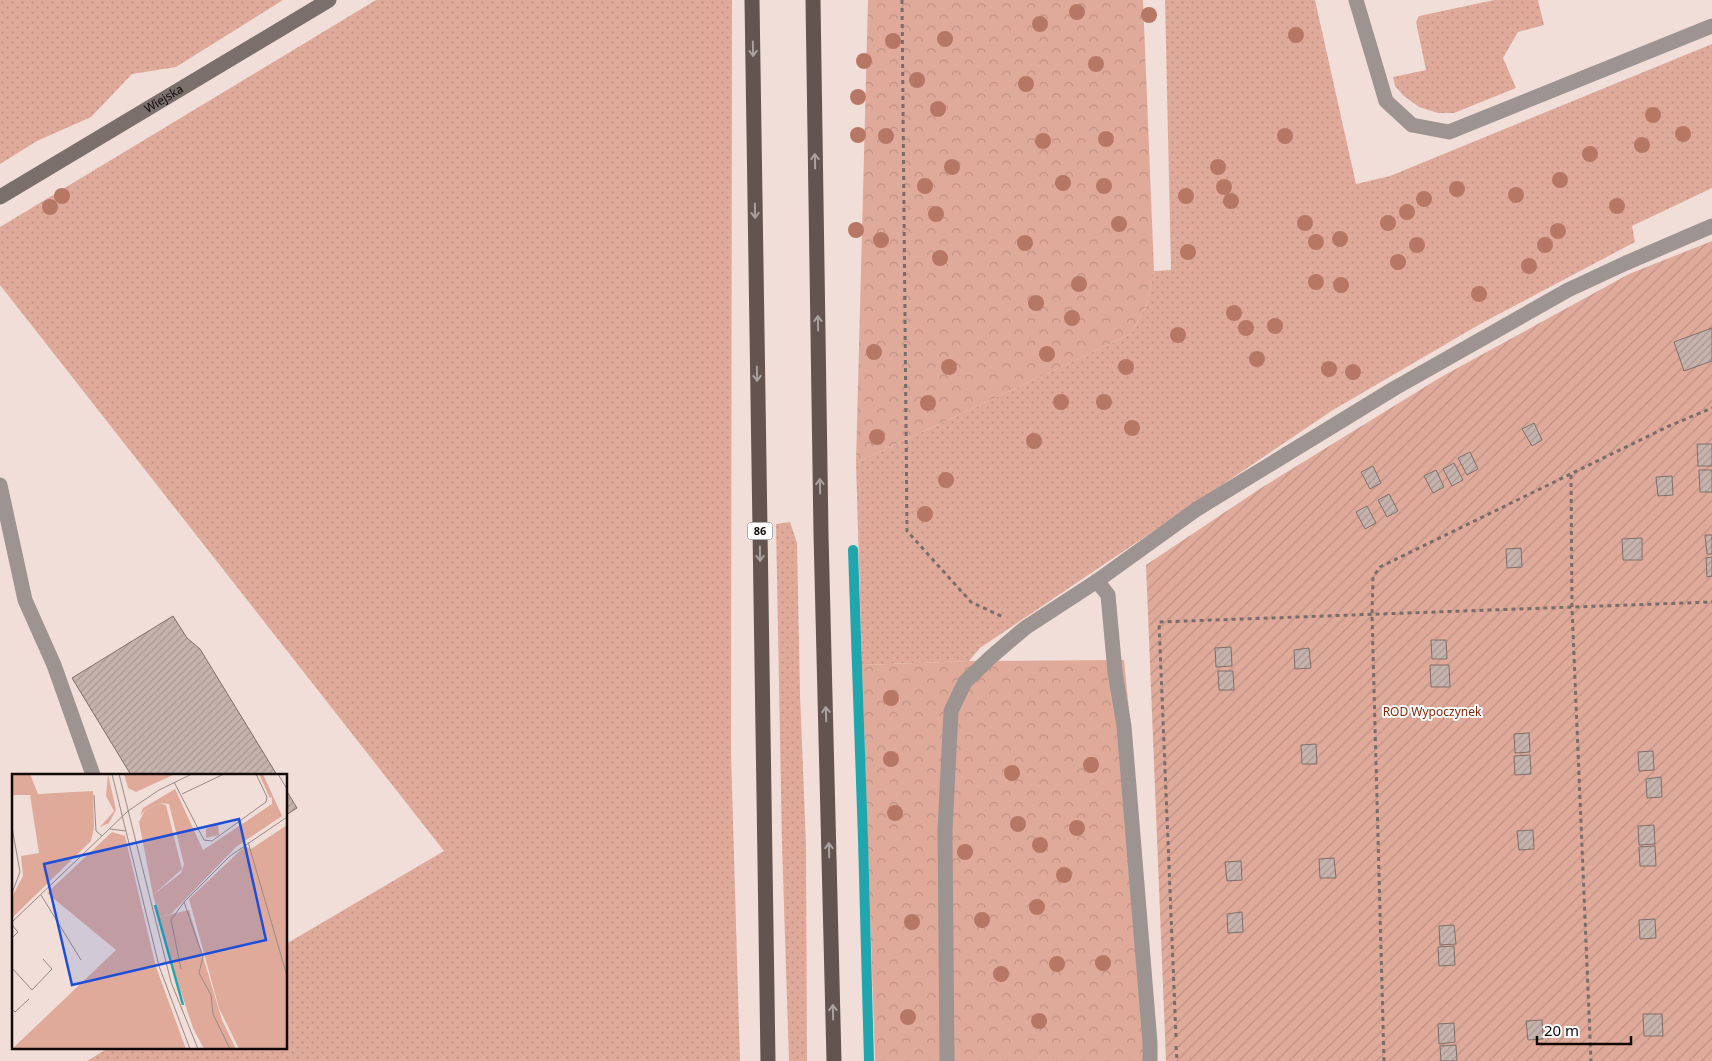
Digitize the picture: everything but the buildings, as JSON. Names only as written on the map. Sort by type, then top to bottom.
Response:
[{"type":"main road","name":"86","points":[[752,0],[768,1061]]},
{"type":"main road","points":[[813,0],[821,525],[834,1061]]},
{"type":"street","name":"Wiejska","points":[[0,197],[329,0]]},
{"type":"lane","points":[[1356,0],[1386,101],[1412,125],[1449,132],[1712,26]]},
{"type":"lane","points":[[947,1061],[946,830],[950,711],[965,682],[1025,628],[1097,581],[1197,510],[1395,388],[1568,290],[1712,226]]},
{"type":"lane","points":[[0,485],[25,600],[54,665],[92,774]]},
{"type":"lane","points":[[1097,581],[1108,595],[1115,672],[1124,726],[1150,1061]]},
{"type":"path","points":[[902,0],[907,531],[971,602],[1025,628]]},
{"type":"path","points":[[1384,1061],[1372,614],[1373,577],[1380,567],[1669,426],[1712,408]]},
{"type":"path","points":[[1571,475],[1572,608],[1591,1061]]},
{"type":"path","points":[[1177,1061],[1159,622],[1712,602]]},
{"type":"green space","points":[[0,0],[283,0],[176,67],[132,74],[91,117],[37,141],[0,164]]},
{"type":"green space","points":[[376,0],[732,0],[731,753],[740,1061],[87,1061],[108,1048],[288,1048],[288,943],[444,851],[0,285],[0,227]]},
{"type":"green space","points":[[868,0],[1143,0],[1154,271],[1147,304],[1131,334],[856,463]]},
{"type":"green space","points":[[1165,0],[1315,0],[1356,184],[1390,176],[1712,44],[1712,188],[1632,226],[1635,242],[1482,323],[1333,410],[980,648],[969,661],[862,665],[856,463],[1131,334],[1147,304],[1154,271],[1171,270]]},
{"type":"green space","points":[[1494,0],[1538,0],[1544,25],[1518,32],[1503,58],[1516,88],[1454,113],[1438,113],[1419,107],[1404,96],[1395,86],[1393,77],[1426,70],[1416,22],[1419,16]]},
{"type":"green space","name":"ROD Wypoczynek","points":[[1712,241],[1712,1061],[1166,1061],[1146,565],[1258,490],[1441,377],[1629,274]]},
{"type":"green space","points":[[790,522],[797,543],[806,845],[807,1061],[789,1061],[782,844],[776,524]]},
{"type":"green space","points":[[1124,660],[1133,750],[1151,1061],[875,1061],[862,665],[969,661]]},
{"type":"waterway","points":[[853,550],[869,1061]]}]
